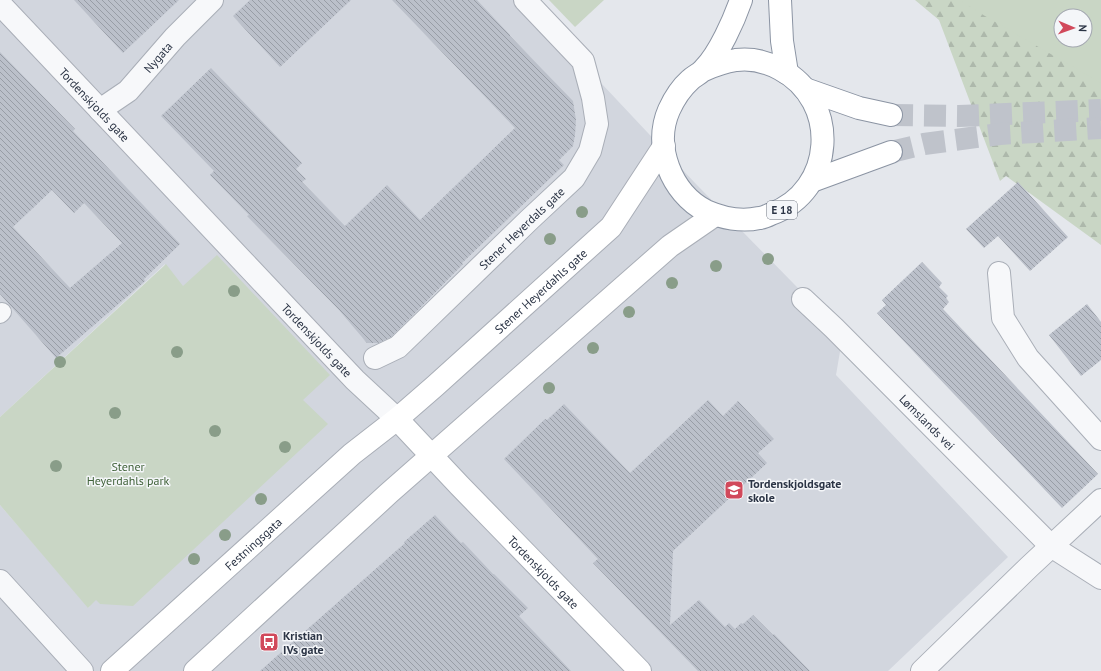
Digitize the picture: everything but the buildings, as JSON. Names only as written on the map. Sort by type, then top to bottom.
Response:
[{"type":"main road","name":"E 18","points":[[704,70],[719,49],[732,23],[741,0]]},
{"type":"main road","points":[[780,0],[782,42],[787,73]]},
{"type":"main road","name":"E 18","points":[[737,60],[755,60],[772,65],[787,73],[797,80],[813,100],[822,127],[822,155],[812,181],[798,198],[780,211],[759,218],[737,220],[715,215],[702,208],[679,188],[666,161],[664,128],[669,110],[678,94],[689,80],[704,70],[720,63],[737,60]]},
{"type":"main road","name":"E 18","points":[[805,89],[859,108],[891,115]]},
{"type":"main road","name":"Stener Heyerdahls gate","points":[[397,419],[611,228],[664,146]]},
{"type":"main road","points":[[812,181],[891,152]]},
{"type":"main road","points":[[194,671],[431,455],[670,246],[715,215]]},
{"type":"main road","name":"Tordenskjolds gate","points":[[397,419],[464,491],[640,671]]},
{"type":"main road","name":"Festningsgata","points":[[112,671],[352,454],[397,419]]},
{"type":"street","name":"Nygata","points":[[100,110],[128,91],[175,37],[212,0]]},
{"type":"street","name":"Stener Heyerdals gate","points":[[375,358],[398,348],[574,178],[590,151],[597,124],[594,98],[582,61],[525,0]]},
{"type":"street","name":"Tordenskjolds gate","points":[[0,4],[349,374],[397,419]]},
{"type":"street","points":[[999,273],[1003,318],[1028,358],[1101,439]]},
{"type":"street","name":"Lømslands vei","points":[[802,299],[834,328],[1051,546],[1101,578]]},
{"type":"street","points":[[922,671],[1051,546],[1101,500]]},
{"type":"street","points":[[0,581],[82,671]]},
{"type":"shaded area","points":[[0,0],[523,0],[695,183],[843,334],[836,375],[1008,557],[888,671],[0,671],[0,505],[89,608],[165,264],[0,417]]},
{"type":"green space","points":[[549,0],[604,0],[575,27]]},
{"type":"green space","points":[[915,0],[1101,0],[1101,245],[1006,176],[1000,181],[939,20]]},
{"type":"green space","points":[[959,0],[1101,0],[1101,83],[985,16]]},
{"type":"green space","name":"Stener Heyerdahls park","points":[[217,255],[330,375],[303,400],[328,424],[133,606],[100,604],[96,600],[88,608],[0,505],[0,417],[166,264],[183,286]]},
{"type":"tunnel","points":[[891,115],[959,116],[1101,110]]},
{"type":"tunnel","points":[[891,152],[924,144],[1000,134],[1101,128]]},
{"type":"place","name":"Tordenskjoldsgate skole","points":[[734,490]]},
{"type":"place","name":"Kristian IVs gate","points":[[269,642]]}]
